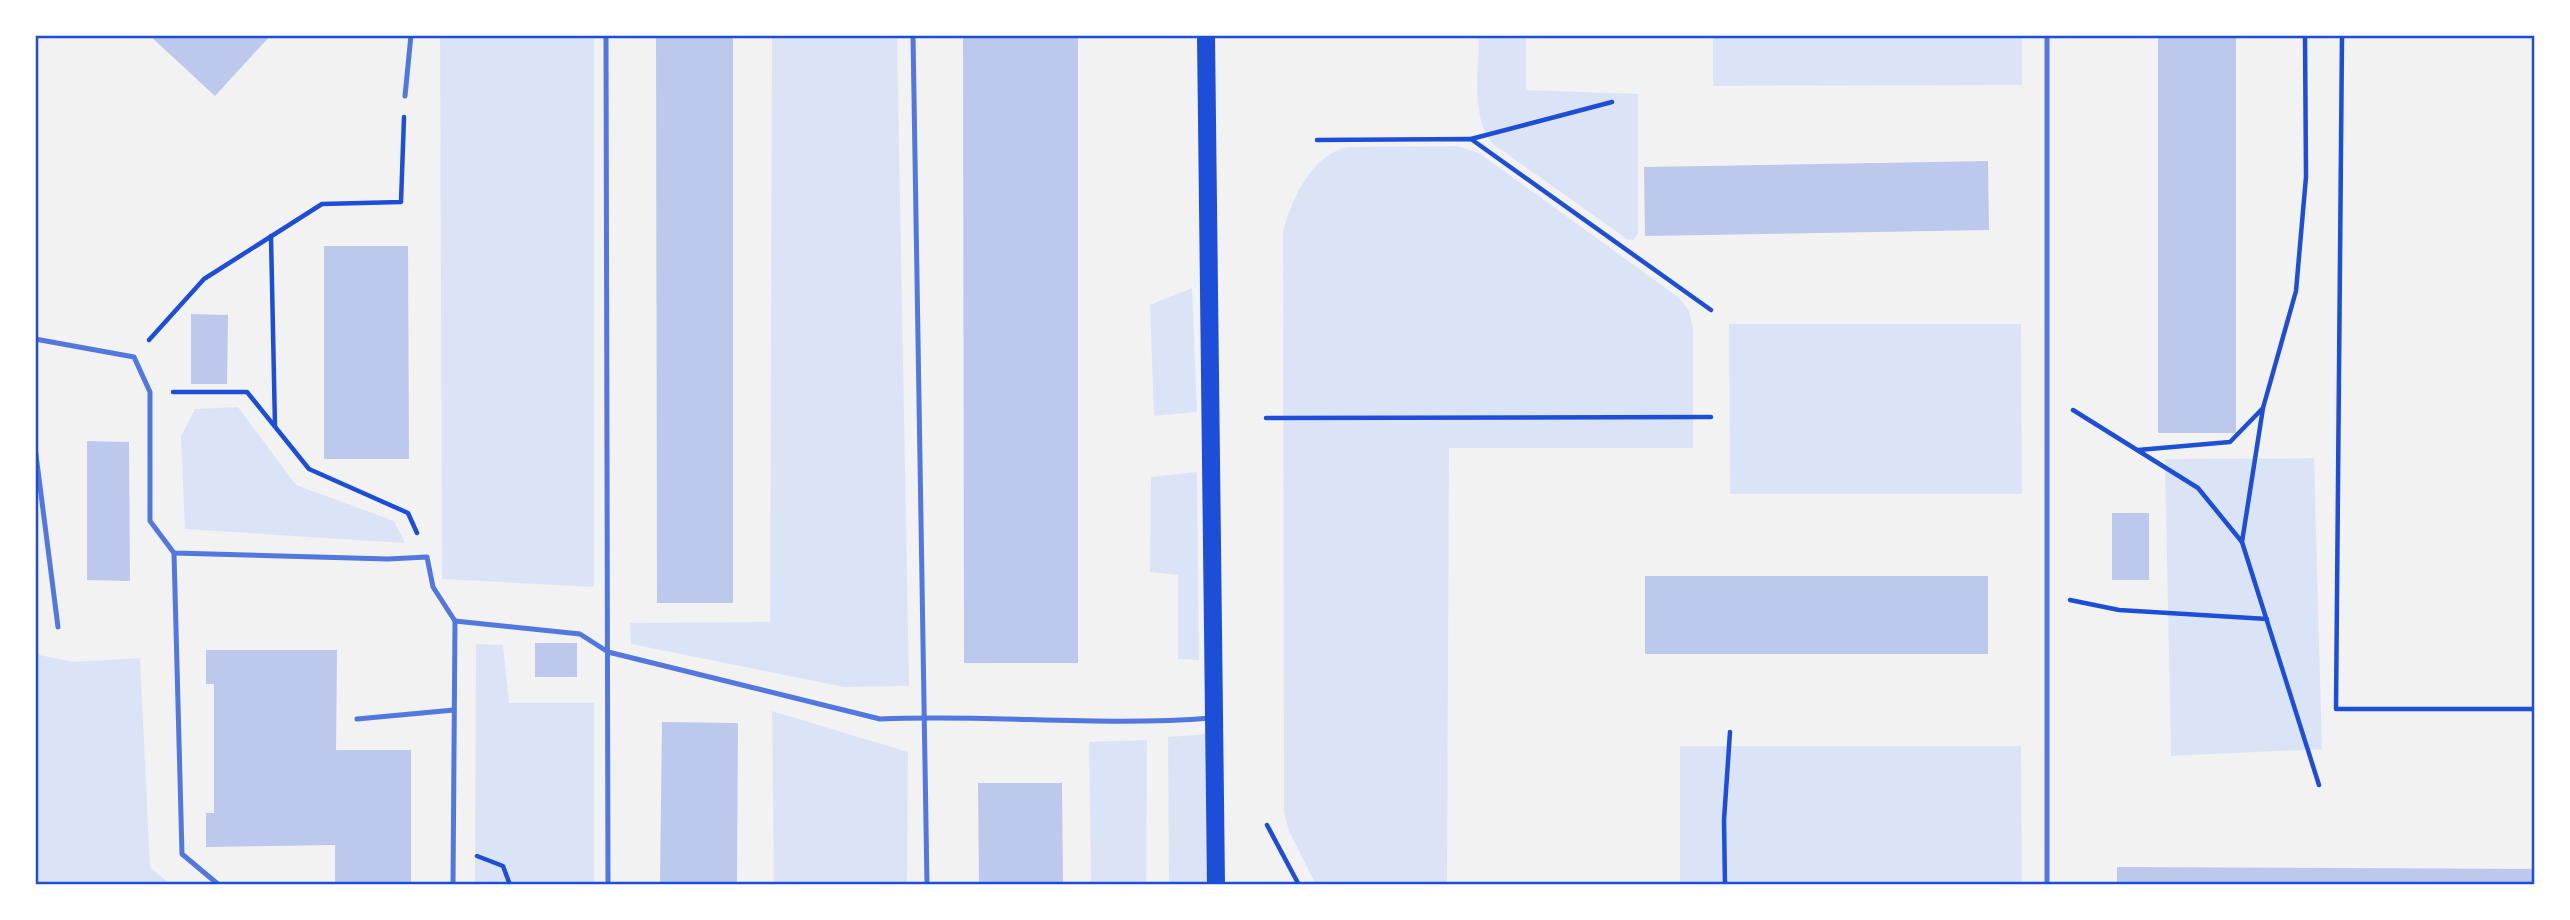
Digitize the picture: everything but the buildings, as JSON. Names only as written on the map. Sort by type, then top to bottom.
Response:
[{"type":"main road","points":[[1206,35],[1216,885]]},
{"type":"lane","points":[[405,96],[411,35]]},
{"type":"lane","points":[[606,35],[608,885]]},
{"type":"lane","points":[[913,35],[927,885]]},
{"type":"lane","points":[[2047,35],[2048,885]]},
{"type":"lane","points":[[35,339],[134,357],[150,392],[150,521],[174,553],[182,854],[219,885]]},
{"type":"lane","points":[[35,447],[58,627]]},
{"type":"lane","points":[[174,553],[388,559],[427,557],[433,587],[454,621],[453,885]]},
{"type":"lane","points":[[454,621],[580,634],[608,652],[880,719],[925,716],[1155,723],[1214,718]]},
{"type":"lane","points":[[357,719],[454,710]]},
{"type":"path","points":[[2242,542],[2249,482],[2263,408],[2296,291],[2306,177],[2305,35]]},
{"type":"path","points":[[2342,35],[2336,709],[2535,709]]},
{"type":"path","points":[[134,357],[204,279],[322,204],[401,202],[405,96]]},
{"type":"path","points":[[1317,140],[1471,139],[1612,102]]},
{"type":"path","points":[[1471,139],[1711,310]]},
{"type":"path","points":[[271,236],[275,427]]},
{"type":"path","points":[[150,392],[247,392],[309,469],[408,513],[427,557]]},
{"type":"path","points":[[2047,395],[2198,488],[2242,542],[2319,785]]},
{"type":"path","points":[[2138,450],[2230,442],[2263,408]]},
{"type":"path","points":[[1266,418],[1711,417]]},
{"type":"path","points":[[2047,596],[2119,610],[2267,619]]},
{"type":"path","points":[[1726,885],[1724,820],[1730,732]]},
{"type":"path","points":[[1267,825],[1299,885]]},
{"type":"path","points":[[453,846],[503,866],[510,885]]},
{"type":"shaded area","points":[[440,35],[594,35],[594,587],[442,579]]},
{"type":"shaded area","points":[[772,35],[897,35],[909,686],[844,687],[631,644],[630,623],[770,622]]},
{"type":"shaded area","points":[[1479,35],[1526,35],[1526,90],[1638,94],[1638,233],[1634,240],[1627,239],[1493,144],[1481,121],[1478,107]]},
{"type":"shaded area","points":[[1713,35],[2022,35],[2022,85],[1713,86]]},
{"type":"shaded area","points":[[1457,146],[1479,153],[1678,297],[1689,311],[1693,328],[1693,448],[1449,448],[1447,885],[1316,885],[1289,831],[1284,813],[1283,232],[1305,180],[1323,159],[1334,152],[1347,147]]},
{"type":"shaded area","points":[[1192,288],[1197,412],[1154,416],[1150,305]]},
{"type":"shaded area","points":[[1729,324],[2021,324],[2022,494],[1730,494]]},
{"type":"shaded area","points":[[238,407],[296,485],[394,521],[405,543],[185,529],[181,436],[195,409]]},
{"type":"shaded area","points":[[2314,458],[2322,749],[2171,756],[2165,459]]},
{"type":"shaded area","points":[[1197,472],[1199,660],[1178,659],[1178,575],[1150,572],[1151,477]]},
{"type":"shaded area","points":[[476,644],[503,645],[509,703],[594,703],[594,885],[475,885]]},
{"type":"shaded area","points":[[35,654],[73,662],[140,658],[150,867],[171,885],[35,885]]},
{"type":"shaded area","points":[[772,711],[908,752],[907,885],[774,885]]},
{"type":"shaded area","points":[[1207,734],[1209,885],[1169,885],[1168,737]]},
{"type":"shaded area","points":[[1147,740],[1146,885],[1091,885],[1089,742]]},
{"type":"shaded area","points":[[1680,746],[2021,746],[2022,885],[1680,885]]}]
